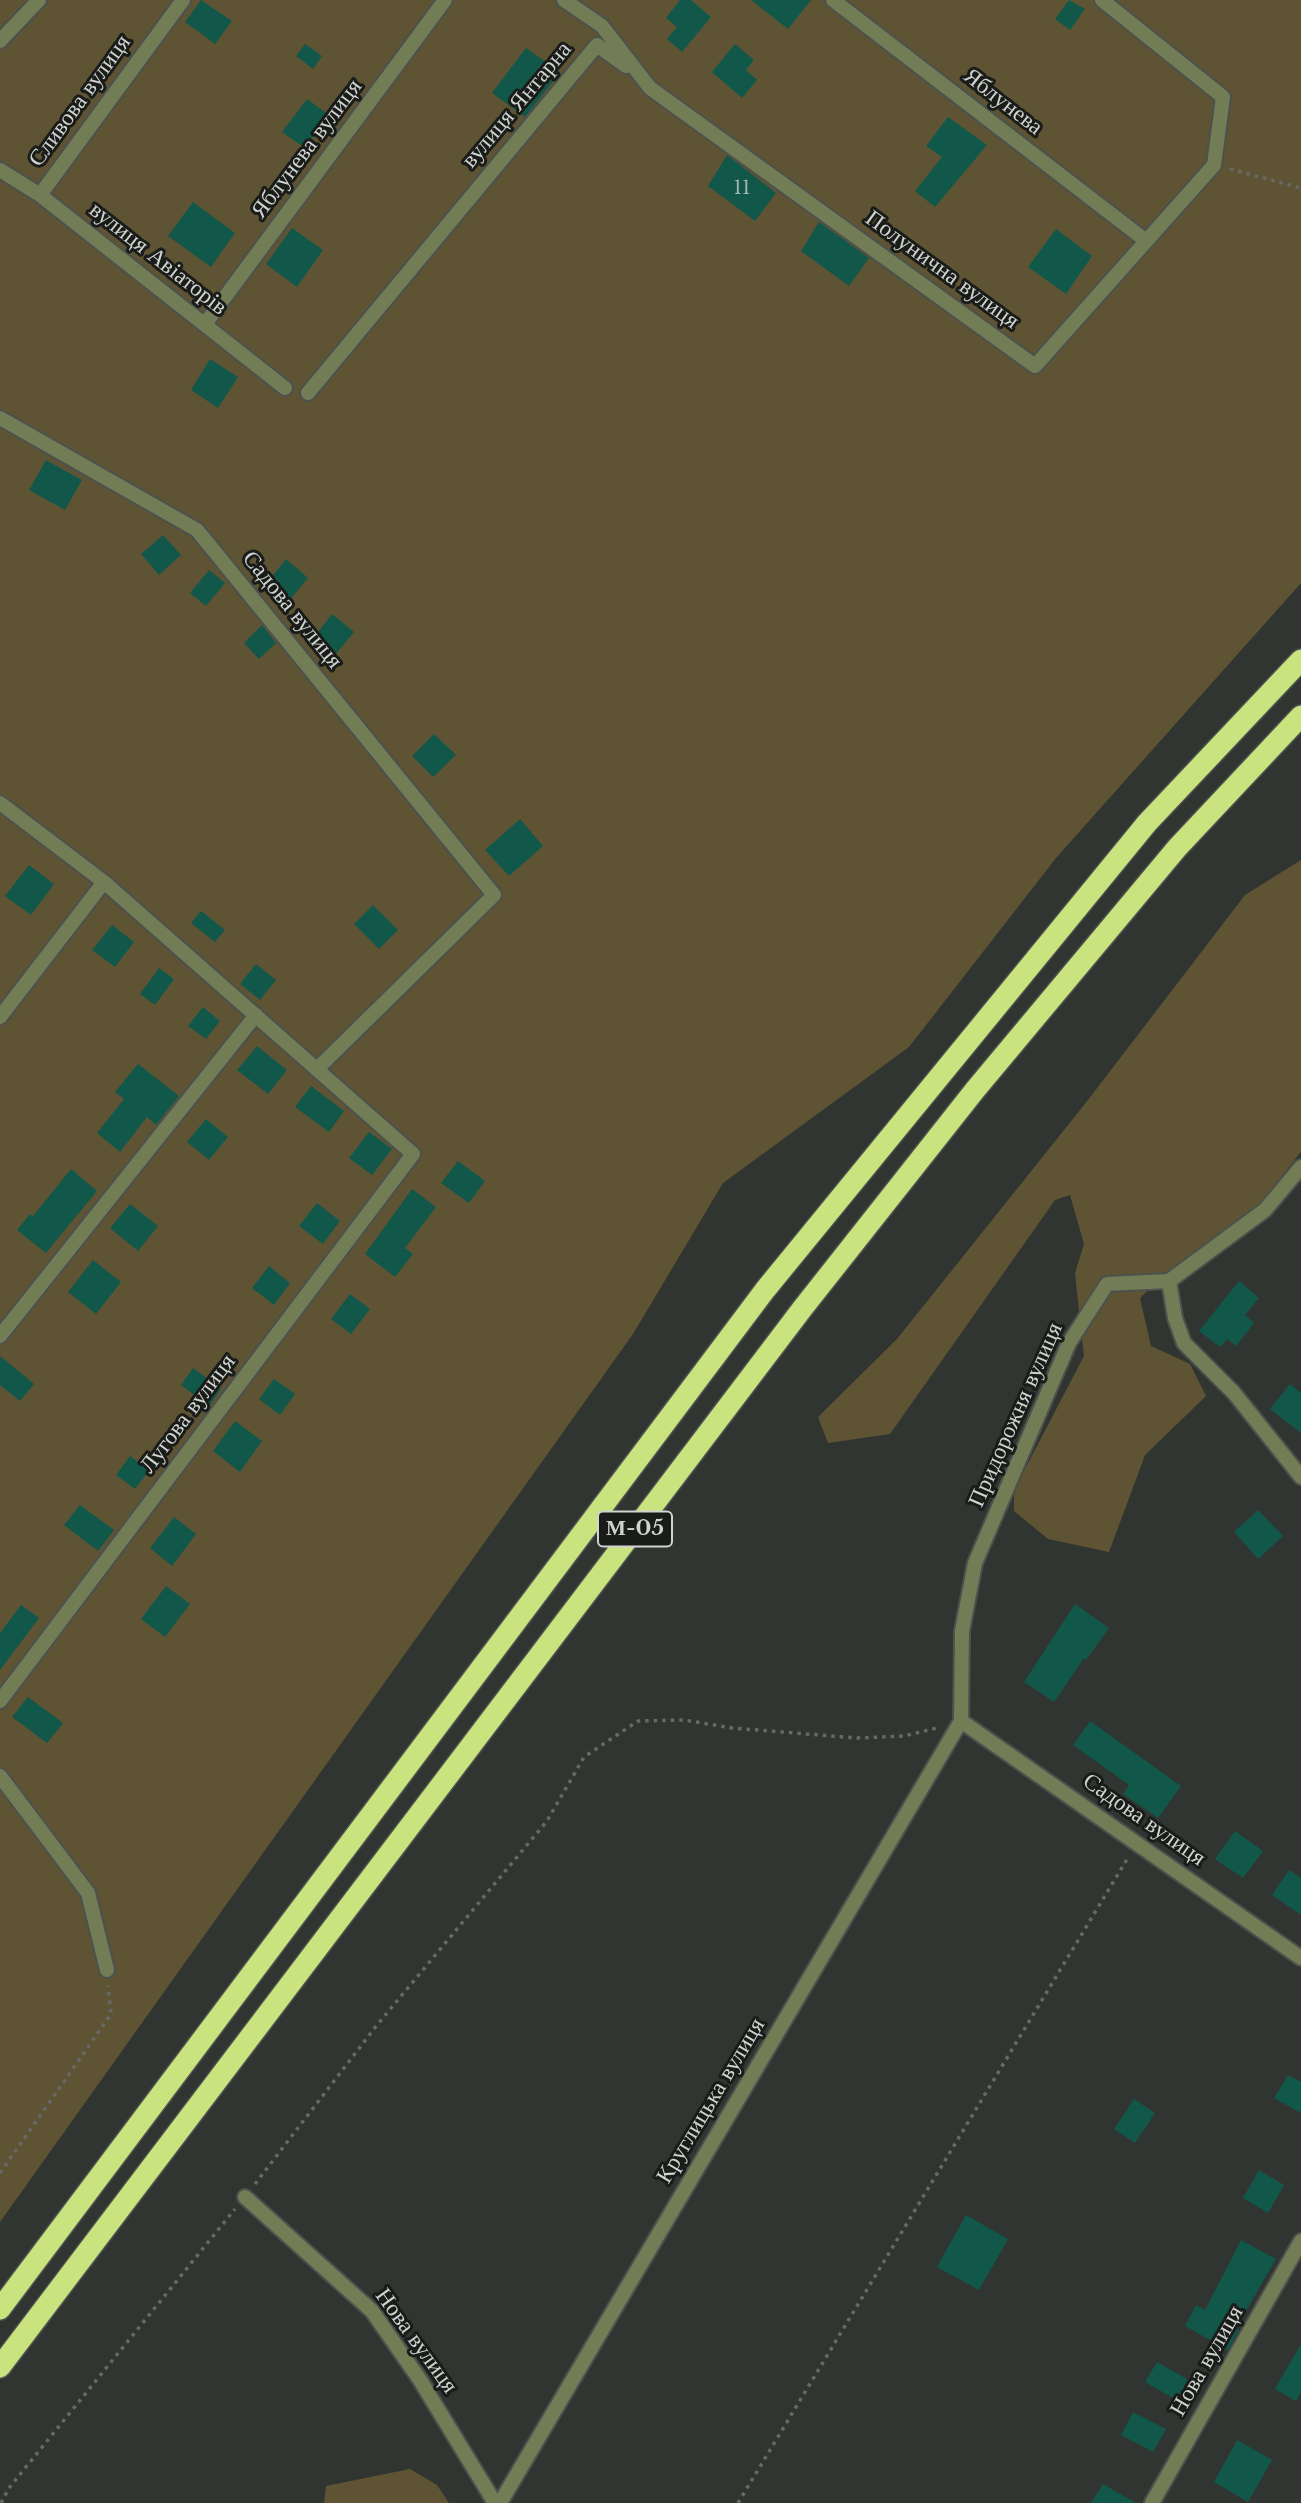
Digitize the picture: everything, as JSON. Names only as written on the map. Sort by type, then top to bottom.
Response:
[{"type":"highway","name":"М-05","points":[[0,2309],[765,1290],[1147,823],[1301,660]]},
{"type":"highway","name":"М-05","points":[[0,2367],[810,1298],[975,1090],[1177,848],[1301,716]]},
{"type":"street","points":[[0,41],[38,0]]},
{"type":"street","name":"Сливова вулиця","points":[[40,195],[183,0]]},
{"type":"street","name":"Яблунева вулиця","points":[[205,324],[445,0]]},
{"type":"street","name":"Полунична вулиця","points":[[564,0],[602,26],[650,88],[1035,366],[1214,165]]},
{"type":"street","name":"Яблунева","points":[[833,0],[1145,240]]},
{"type":"street","points":[[1102,0],[1223,97],[1214,165]]},
{"type":"street","name":"вулиця Янтарна","points":[[309,393],[597,45],[838,223]]},
{"type":"street","name":"вулиця Авіаторів","points":[[0,170],[40,195],[285,388]]},
{"type":"street","name":"Садова вулиця","points":[[0,418],[197,530],[494,895],[317,1069]]},
{"type":"street","points":[[0,803],[104,882],[317,1069]]},
{"type":"street","points":[[0,1017],[104,882]]},
{"type":"street","points":[[0,1336],[256,1015]]},
{"type":"street","name":"Лугова вулиця","points":[[0,1701],[413,1154],[317,1069]]},
{"type":"street","points":[[1301,1167],[1265,1210],[1169,1281],[1175,1318],[1184,1343],[1234,1393],[1301,1476]]},
{"type":"street","name":"Придорожня вулиця","points":[[961,1721],[962,1631],[975,1563],[1069,1343],[1107,1284],[1169,1281]]},
{"type":"street","name":"Садова вулиця","points":[[961,1721],[1301,1958]]},
{"type":"street","name":"Круглицька вулиця","points":[[498,2503],[961,1721]]},
{"type":"street","points":[[0,1776],[88,1893],[107,1970]]},
{"type":"street","name":"Нова вулиця","points":[[245,2197],[372,2311],[498,2503]]},
{"type":"street","name":"Нова вулиця","points":[[1152,2503],[1301,2241]]},
{"type":"path","points":[[1214,165],[1301,188]]},
{"type":"path","points":[[1,2503],[9,2488],[245,2197],[377,2025],[547,1821],[584,1757],[638,1721],[684,1720],[732,1728],[857,1738],[904,1736],[961,1721]]},
{"type":"path","points":[[738,2503],[1137,1843]]},
{"type":"path","points":[[0,2173],[111,2014],[107,1970]]},
{"type":"shaded area","points":[[0,0],[1301,0],[1301,583],[1056,858],[909,1047],[723,1183],[633,1334],[0,2222]]},
{"type":"shaded area","points":[[1301,860],[1301,1152],[1257,1207],[1166,1273],[1140,1298],[1151,1346],[1190,1364],[1206,1396],[1145,1455],[1109,1552],[1048,1539],[1014,1511],[1014,1490],[1084,1356],[1075,1273],[1084,1244],[1070,1195],[1055,1200],[890,1434],[828,1443],[818,1417],[897,1339],[1088,1100],[1245,895]]},
{"type":"shaded area","points":[[410,2469],[437,2485],[449,2503],[324,2503],[326,2486]]},
{"type":"building","points":[[201,0],[232,21],[215,44],[185,22]]},
{"type":"building","points":[[680,0],[691,0],[711,17],[682,52],[667,39],[677,27],[666,18]]},
{"type":"building","points":[[751,0],[811,0],[788,29]]},
{"type":"building","points":[[1069,0],[1085,9],[1070,30],[1055,19]]},
{"type":"building","points":[[305,44],[322,56],[313,69],[296,56]]},
{"type":"building","points":[[735,44],[754,60],[746,70],[757,80],[742,98],[712,72]]},
{"type":"building","points":[[526,48],[560,72],[525,117],[492,93]]},
{"type":"building","points":[[307,99],[329,115],[305,148],[282,132]]},
{"type":"building","points":[[948,117],[987,145],[935,207],[915,191],[942,157],[926,146]]},
{"type":"building","points":[[727,155],[776,193],[755,221],[708,186]]},
{"type":"building","points":[[193,202],[235,233],[211,267],[168,236]]},
{"type":"building","points":[[819,222],[869,258],[849,286],[801,251]]},
{"type":"building","points":[[292,228],[323,250],[297,287],[266,264]]},
{"type":"building","points":[[1056,229],[1092,256],[1066,294],[1028,267]]},
{"type":"building","points":[[210,359],[238,377],[218,408],[191,390]]},
{"type":"building","points":[[46,460],[82,480],[65,510],[29,490]]},
{"type":"building","points":[[163,535],[181,555],[159,575],[141,554]]},
{"type":"building","points":[[286,559],[308,578],[288,602],[266,584]]},
{"type":"building","points":[[209,570],[225,583],[206,606],[190,593]]},
{"type":"building","points":[[332,614],[354,632],[336,654],[314,637]]},
{"type":"building","points":[[262,625],[276,643],[259,659],[244,643]]},
{"type":"building","points":[[434,734],[456,755],[433,777],[412,756]]},
{"type":"building","points":[[520,819],[543,846],[509,876],[485,850]]},
{"type":"building","points":[[29,865],[54,884],[31,915],[5,896]]},
{"type":"building","points":[[373,905],[398,930],[379,949],[354,924]]},
{"type":"building","points":[[201,911],[225,930],[215,942],[191,923]]},
{"type":"building","points":[[112,925],[134,942],[115,967],[92,950]]},
{"type":"building","points":[[256,964],[276,980],[260,1000],[240,984]]},
{"type":"building","points":[[159,968],[174,979],[155,1005],[140,994]]},
{"type":"building","points":[[203,1007],[220,1021],[206,1039],[188,1026]]},
{"type":"building","points":[[257,1046],[287,1070],[268,1094],[237,1070]]},
{"type":"building","points":[[138,1064],[179,1096],[156,1125],[147,1117],[120,1152],[97,1133],[124,1099],[115,1092]]},
{"type":"building","points":[[311,1086],[344,1111],[329,1132],[295,1107]]},
{"type":"building","points":[[206,1119],[228,1137],[209,1160],[187,1142]]},
{"type":"building","points":[[369,1132],[392,1149],[372,1175],[349,1158]]},
{"type":"building","points":[[458,1161],[485,1181],[469,1203],[441,1183]]},
{"type":"building","points":[[71,1169],[97,1191],[46,1253],[17,1230],[30,1214],[33,1216]]},
{"type":"building","points":[[412,1189],[436,1207],[405,1248],[413,1254],[395,1277],[365,1254]]},
{"type":"building","points":[[317,1203],[340,1221],[323,1244],[299,1226]]},
{"type":"building","points":[[130,1204],[158,1226],[138,1251],[110,1228]]},
{"type":"building","points":[[93,1260],[121,1282],[96,1314],[68,1292]]},
{"type":"building","points":[[269,1266],[290,1283],[274,1305],[252,1288]]},
{"type":"building","points":[[1239,1281],[1259,1298],[1245,1315],[1254,1323],[1236,1346],[1227,1339],[1220,1347],[1199,1331]]},
{"type":"building","points":[[350,1294],[370,1309],[351,1334],[331,1319]]},
{"type":"building","points":[[0,1356],[34,1384],[20,1401],[0,1385]]},
{"type":"building","points":[[193,1368],[221,1389],[209,1406],[181,1385]]},
{"type":"building","points":[[274,1379],[295,1394],[280,1415],[259,1399]]},
{"type":"building","points":[[1290,1384],[1301,1393],[1301,1433],[1270,1409]]},
{"type":"building","points":[[235,1421],[262,1441],[240,1472],[213,1451]]},
{"type":"building","points":[[130,1456],[149,1471],[135,1489],[116,1475]]},
{"type":"building","points":[[80,1505],[114,1530],[98,1551],[64,1525]]},
{"type":"building","points":[[1258,1510],[1283,1536],[1258,1559],[1234,1532]]},
{"type":"building","points":[[174,1517],[196,1534],[172,1566],[150,1548]]},
{"type":"building","points":[[166,1586],[190,1604],[165,1637],[141,1619]]},
{"type":"building","points":[[1075,1604],[1109,1628],[1086,1660],[1084,1658],[1054,1702],[1024,1682]]},
{"type":"building","points":[[21,1605],[39,1618],[0,1670],[0,1633]]},
{"type":"building","points":[[28,1697],[63,1723],[47,1743],[12,1717]]},
{"type":"building","points":[[1090,1721],[1181,1786],[1158,1818],[1123,1794],[1129,1785],[1073,1745]]},
{"type":"building","points":[[1235,1831],[1263,1851],[1243,1878],[1215,1859]]},
{"type":"building","points":[[1289,1870],[1301,1878],[1301,1915],[1272,1895]]},
{"type":"building","points":[[1288,2075],[1301,2082],[1301,2113],[1274,2098]]},
{"type":"building","points":[[1134,2099],[1155,2113],[1135,2143],[1114,2129]]},
{"type":"building","points":[[1259,2170],[1284,2185],[1268,2213],[1243,2198]]},
{"type":"building","points":[[966,2215],[1008,2239],[979,2290],[937,2267]]},
{"type":"building","points":[[1241,2240],[1276,2259],[1236,2328],[1239,2330],[1228,2350],[1185,2326],[1196,2305],[1205,2310]]},
{"type":"building","points":[[1301,2344],[1301,2392],[1296,2401],[1275,2389]]},
{"type":"building","points":[[1157,2362],[1192,2382],[1180,2402],[1145,2382]]},
{"type":"building","points":[[1133,2412],[1166,2429],[1153,2452],[1121,2435]]},
{"type":"building","points":[[1237,2440],[1272,2460],[1248,2502],[1214,2482]]},
{"type":"building","points":[[1103,2484],[1136,2503],[1091,2503]]}]
